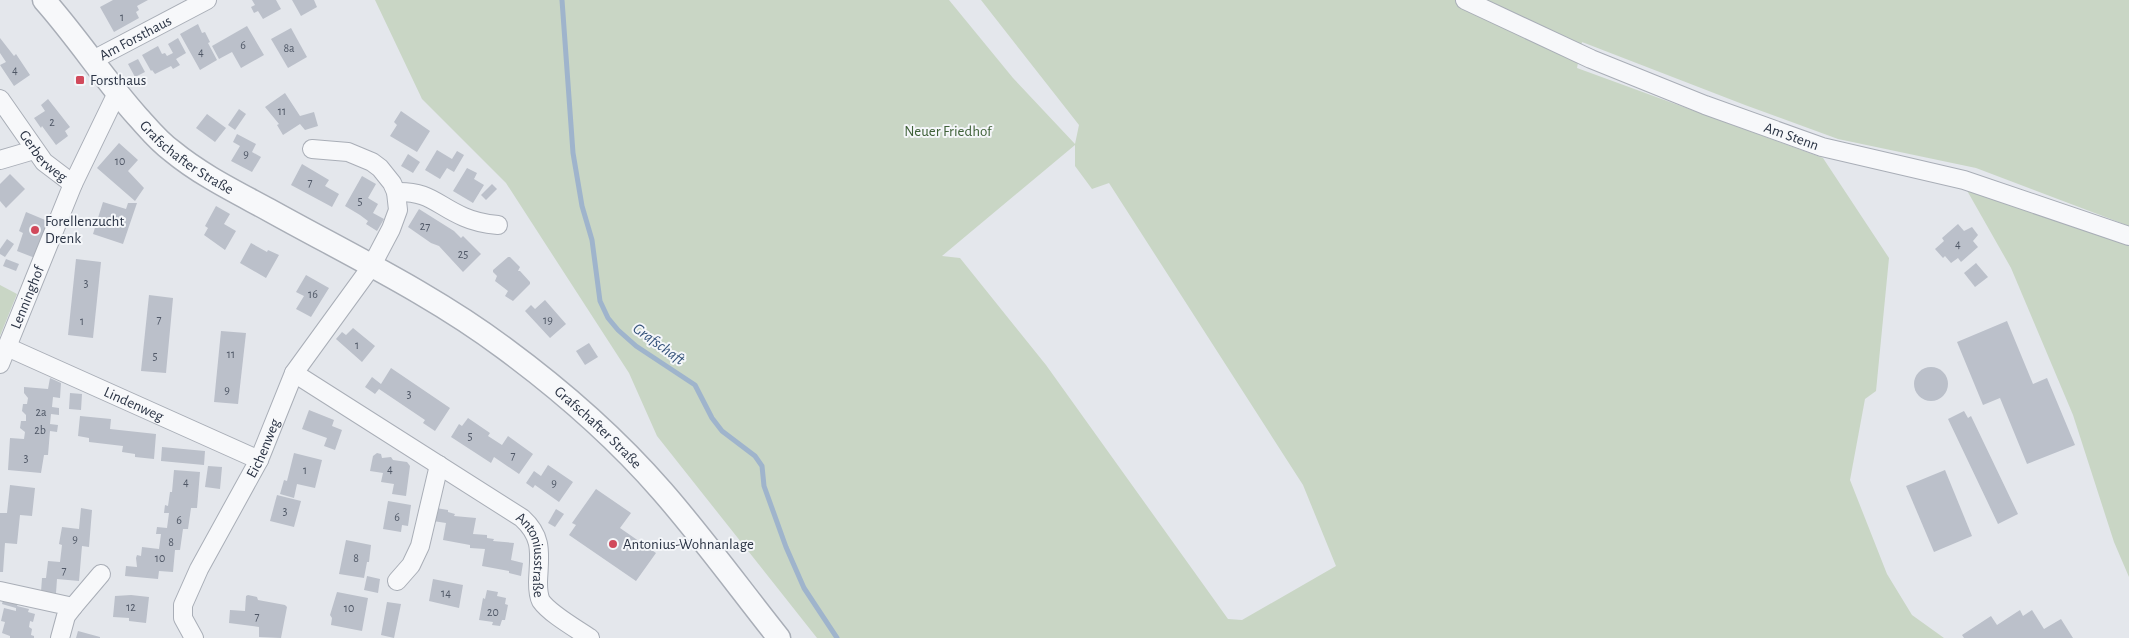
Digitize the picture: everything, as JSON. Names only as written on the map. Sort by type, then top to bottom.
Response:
[{"type":"street","name":"Grafschafter Straße","points":[[44,0],[64,23],[116,93],[157,139],[187,162],[410,288],[485,334],[529,366],[593,420],[660,489],[779,638]]},
{"type":"street","name":"Am Forsthaus","points":[[91,61],[207,0]]},
{"type":"street","name":"Am Stenn","points":[[1466,0],[1600,62],[1705,105],[1822,147],[1964,180],[2129,236]]},
{"type":"street","name":"Lenninghof","points":[[0,364],[73,184],[116,93]]},
{"type":"street","name":"Gerberweg","points":[[0,99],[34,150],[49,167],[73,184]]},
{"type":"street","points":[[312,149],[348,152],[359,155],[380,168],[392,183],[396,192],[398,210],[371,267]]},
{"type":"street","points":[[0,160],[34,150]]},
{"type":"street","points":[[396,192],[418,192],[464,217],[498,225]]},
{"type":"street","name":"Eichenweg","points":[[194,638],[183,618],[183,605],[199,568],[260,460],[294,373],[371,267]]},
{"type":"street","name":"Lindenweg","points":[[7,347],[260,460]]},
{"type":"street","name":"Antoniusstraße","points":[[294,373],[528,524],[539,542],[538,587],[541,600],[555,613],[590,638]]},
{"type":"street","points":[[397,581],[411,566],[420,546],[439,465]]},
{"type":"street","points":[[60,638],[66,616],[72,606],[101,574]]},
{"type":"street","points":[[0,591],[72,606]]},
{"type":"green space","name":"Neuer Friedhof","points":[[375,0],[949,0],[1013,78],[1075,144],[1079,125],[981,0],[2129,0],[2129,226],[1976,168],[1838,139],[1582,42],[1577,68],[1823,158],[1889,258],[1876,391],[1865,399],[1850,480],[1887,574],[1912,615],[1944,638],[817,638],[657,436],[629,373],[506,183],[422,99]],"holes":[[[1075,145],[1075,166],[1092,189],[1109,183],[1303,485],[1336,566],[1242,620],[1228,619],[1046,365],[960,258],[942,256]]]},
{"type":"green space","points":[[1965,187],[2129,241],[2129,577],[2114,542],[2073,415],[2011,268]]},
{"type":"green space","points":[[0,285],[17,294],[0,336]]},
{"type":"building","points":[[113,0],[148,0],[137,6],[139,10],[136,12],[139,18],[114,32],[100,7]]},
{"type":"building","points":[[252,0],[276,0],[281,9],[263,19],[258,11],[254,13],[251,7],[255,5]]},
{"type":"building","points":[[292,0],[314,0],[317,7],[301,16]]},
{"type":"building","points":[[198,24],[202,33],[205,32],[210,42],[208,43],[217,60],[200,70],[180,34]]},
{"type":"building","points":[[247,26],[264,55],[241,68],[232,52],[219,59],[212,46]]},
{"type":"building","points":[[291,28],[307,57],[288,68],[271,39]]},
{"type":"building","points":[[0,38],[14,56],[16,54],[30,75],[14,86],[0,65],[6,62],[0,53]]},
{"type":"building","points":[[178,38],[186,53],[176,59],[180,65],[173,69],[171,66],[155,74],[151,71],[142,55],[158,46],[162,54],[165,53],[167,56],[173,53],[168,44]]},
{"type":"building","points":[[138,59],[145,72],[135,77],[128,64]]},
{"type":"building","points":[[285,93],[300,116],[314,112],[318,126],[305,130],[300,124],[283,135],[277,125],[279,124],[265,107]]},
{"type":"building","points":[[48,99],[70,127],[65,131],[68,136],[56,145],[34,118],[45,111],[41,105]]},
{"type":"building","points":[[239,109],[246,114],[235,130],[228,125]]},
{"type":"building","points":[[401,111],[430,131],[417,152],[390,136],[397,125],[394,122]]},
{"type":"building","points":[[207,114],[226,128],[215,142],[196,128]]},
{"type":"building","points":[[237,134],[256,144],[252,152],[261,157],[252,172],[231,161],[240,146],[233,142]]},
{"type":"building","points":[[119,143],[138,160],[128,171],[144,188],[135,201],[97,168]]},
{"type":"building","points":[[437,150],[452,159],[457,151],[464,155],[454,172],[447,168],[440,179],[425,170]]},
{"type":"building","points":[[408,154],[420,162],[413,173],[401,166]]},
{"type":"building","points":[[302,164],[329,180],[325,186],[339,194],[332,207],[291,185]]},
{"type":"building","points":[[467,168],[477,173],[474,179],[484,185],[473,203],[453,191]]},
{"type":"building","points":[[10,174],[25,189],[6,208],[0,201],[0,184]]},
{"type":"building","points":[[362,176],[376,184],[368,198],[378,204],[373,213],[384,219],[377,231],[366,224],[368,221],[345,206]]},
{"type":"building","points":[[492,184],[497,189],[486,200],[481,195]]},
{"type":"building","points":[[103,202],[126,209],[128,203],[137,203],[123,244],[93,234]]},
{"type":"building","points":[[216,206],[230,214],[224,224],[236,231],[225,250],[204,235],[208,228],[205,226]]},
{"type":"building","points":[[419,209],[454,231],[461,238],[463,236],[481,254],[463,272],[439,246],[431,243],[408,227]]},
{"type":"building","points":[[26,212],[50,222],[35,258],[17,251],[23,233],[19,231]]},
{"type":"building","points":[[1958,224],[1964,231],[1972,227],[1978,235],[1973,241],[1978,247],[1961,262],[1958,258],[1951,263],[1945,256],[1943,258],[1935,249],[1944,241],[1942,238]]},
{"type":"building","points":[[7,239],[14,244],[5,257],[0,254],[0,249]]},
{"type":"building","points":[[251,243],[267,252],[268,250],[279,255],[266,278],[240,263]]},
{"type":"building","points":[[508,257],[520,267],[518,271],[530,282],[513,301],[505,296],[508,291],[495,281],[497,276],[493,272]]},
{"type":"building","points":[[6,259],[19,264],[16,271],[3,266]]},
{"type":"building","points":[[76,259],[101,262],[93,338],[68,335]]},
{"type":"building","points":[[1976,263],[1988,277],[1975,287],[1964,273]]},
{"type":"building","points":[[306,275],[329,288],[311,317],[296,309],[304,296],[296,292]]},
{"type":"building","points":[[149,295],[173,298],[166,373],[141,371]]},
{"type":"building","points":[[545,300],[566,324],[550,338],[525,311],[531,305],[535,309]]},
{"type":"building","points":[[2007,321],[2033,384],[2047,378],[2075,445],[2027,464],[2000,398],[1983,405],[1957,342]]},
{"type":"building","points":[[353,328],[375,346],[362,362],[336,339],[342,332],[346,335]]},
{"type":"building","points":[[221,331],[246,333],[238,404],[214,402]]},
{"type":"building","points":[[589,343],[598,357],[585,365],[576,351]]},
{"type":"building","points":[[1931,367],[1938,368],[1943,372],[1947,377],[1947,391],[1943,396],[1938,400],[1931,401],[1924,400],[1919,396],[1915,391],[1914,384],[1915,377],[1919,372],[1924,368]]},
{"type":"building","points":[[391,368],[450,408],[435,431],[423,423],[425,420],[379,389],[375,394],[365,387],[372,377],[381,384]]},
{"type":"building","points":[[50,378],[61,383],[60,398],[53,397],[52,407],[59,408],[59,415],[51,414],[50,424],[58,425],[57,432],[50,431],[48,455],[44,455],[41,473],[8,470],[10,438],[24,439],[25,432],[20,428],[21,421],[26,421],[26,415],[22,411],[23,404],[27,404],[28,398],[24,393],[24,387],[48,389]]},
{"type":"building","points":[[70,393],[82,394],[81,410],[69,409]]},
{"type":"building","points":[[309,410],[334,420],[332,426],[342,430],[335,450],[324,446],[327,438],[302,429]]},
{"type":"building","points":[[1964,411],[1968,418],[1971,416],[2018,514],[1998,524],[1948,419]]},
{"type":"building","points":[[80,416],[111,419],[110,429],[156,434],[154,459],[135,457],[135,454],[122,452],[123,446],[89,442],[89,438],[78,436]]},
{"type":"building","points":[[468,418],[490,433],[488,436],[502,445],[508,436],[533,454],[519,474],[494,457],[491,463],[451,437],[459,424],[462,426]]},
{"type":"building","points":[[162,447],[205,451],[204,465],[161,461]]},
{"type":"building","points":[[294,453],[322,460],[315,488],[297,484],[294,498],[280,494],[284,480],[287,481]]},
{"type":"building","points":[[377,453],[381,454],[382,458],[391,457],[393,460],[407,462],[410,466],[406,496],[392,494],[394,484],[381,482],[383,473],[370,471],[373,456]]},
{"type":"building","points":[[548,465],[573,482],[559,502],[535,485],[533,488],[526,483],[534,471],[541,476]]},
{"type":"building","points":[[208,466],[222,467],[220,489],[205,487]]},
{"type":"building","points":[[174,470],[200,472],[197,508],[191,508],[188,529],[183,529],[180,550],[175,550],[173,572],[159,571],[158,579],[125,576],[126,566],[137,567],[136,558],[137,555],[141,556],[142,547],[159,549],[161,534],[156,534],[157,527],[167,528],[169,513],[164,513],[165,505],[168,506],[170,492],[172,492]]},
{"type":"building","points":[[1945,470],[1972,536],[1934,552],[1906,486]]},
{"type":"building","points":[[10,485],[35,488],[32,516],[20,515],[17,544],[5,543],[3,572],[0,572],[0,513],[7,513]]},
{"type":"building","name":"Antonius-Wohnanlage","points":[[596,489],[631,513],[620,528],[656,553],[636,581],[569,535],[576,525],[572,523]]},
{"type":"building","points":[[277,495],[301,501],[294,527],[270,521]]},
{"type":"building","points":[[388,501],[411,505],[408,526],[402,525],[401,532],[383,529]]},
{"type":"building","points":[[81,508],[92,510],[89,547],[82,546],[79,581],[57,579],[56,593],[41,592],[42,578],[46,578],[48,561],[60,562],[62,545],[59,544],[62,527],[79,529]]},
{"type":"building","points":[[436,508],[448,510],[448,512],[455,514],[454,516],[476,518],[473,534],[487,535],[487,538],[494,539],[493,541],[514,543],[511,560],[523,563],[521,576],[509,573],[509,571],[482,566],[485,549],[470,548],[470,545],[443,540],[446,523],[433,521]]},
{"type":"building","points":[[556,509],[564,514],[555,527],[548,523]]},
{"type":"building","points":[[346,540],[371,545],[369,562],[367,562],[364,578],[339,574]]},
{"type":"building","points":[[367,576],[380,579],[378,593],[364,590]]},
{"type":"building","points":[[433,579],[463,585],[459,608],[429,601]]},
{"type":"building","points":[[487,590],[498,592],[497,596],[506,598],[505,604],[508,605],[505,620],[502,620],[500,626],[492,625],[493,622],[479,620],[483,598],[485,599]]},
{"type":"building","points":[[337,592],[368,598],[362,631],[331,625],[332,618],[330,615]]},
{"type":"building","points":[[115,596],[149,597],[146,623],[129,621],[129,618],[113,617]]},
{"type":"building","points":[[246,596],[257,597],[258,600],[287,607],[281,638],[259,637],[259,627],[229,623],[230,610],[245,611]]},
{"type":"building","points":[[4,597],[19,601],[17,606],[29,609],[28,612],[35,614],[33,622],[30,621],[29,627],[32,629],[31,635],[34,638],[10,638],[10,636],[2,633],[5,622],[1,621],[4,608],[16,611],[16,608],[2,604]]},
{"type":"building","points":[[387,602],[401,604],[394,638],[381,635]]},
{"type":"building","points":[[2020,610],[2023,616],[2032,610],[2044,629],[2061,619],[2073,638],[1964,638],[1962,635],[1991,616],[1997,625]]},
{"type":"building","points":[[78,631],[100,637],[100,638],[76,638]]},
{"type":"waterway","name":"Grafschaft","points":[[562,0],[573,153],[582,206],[592,240],[600,301],[608,318],[618,330],[636,346],[695,385],[712,418],[722,431],[755,456],[762,466],[764,486],[786,547],[804,588],[837,638]]},
{"type":"place","name":"Forsthaus","points":[[80,80]]},
{"type":"place","name":"Forellenzucht Drenk","points":[[35,230]]},
{"type":"place","name":"Antonius-Wohnanlage","points":[[613,544]]}]
